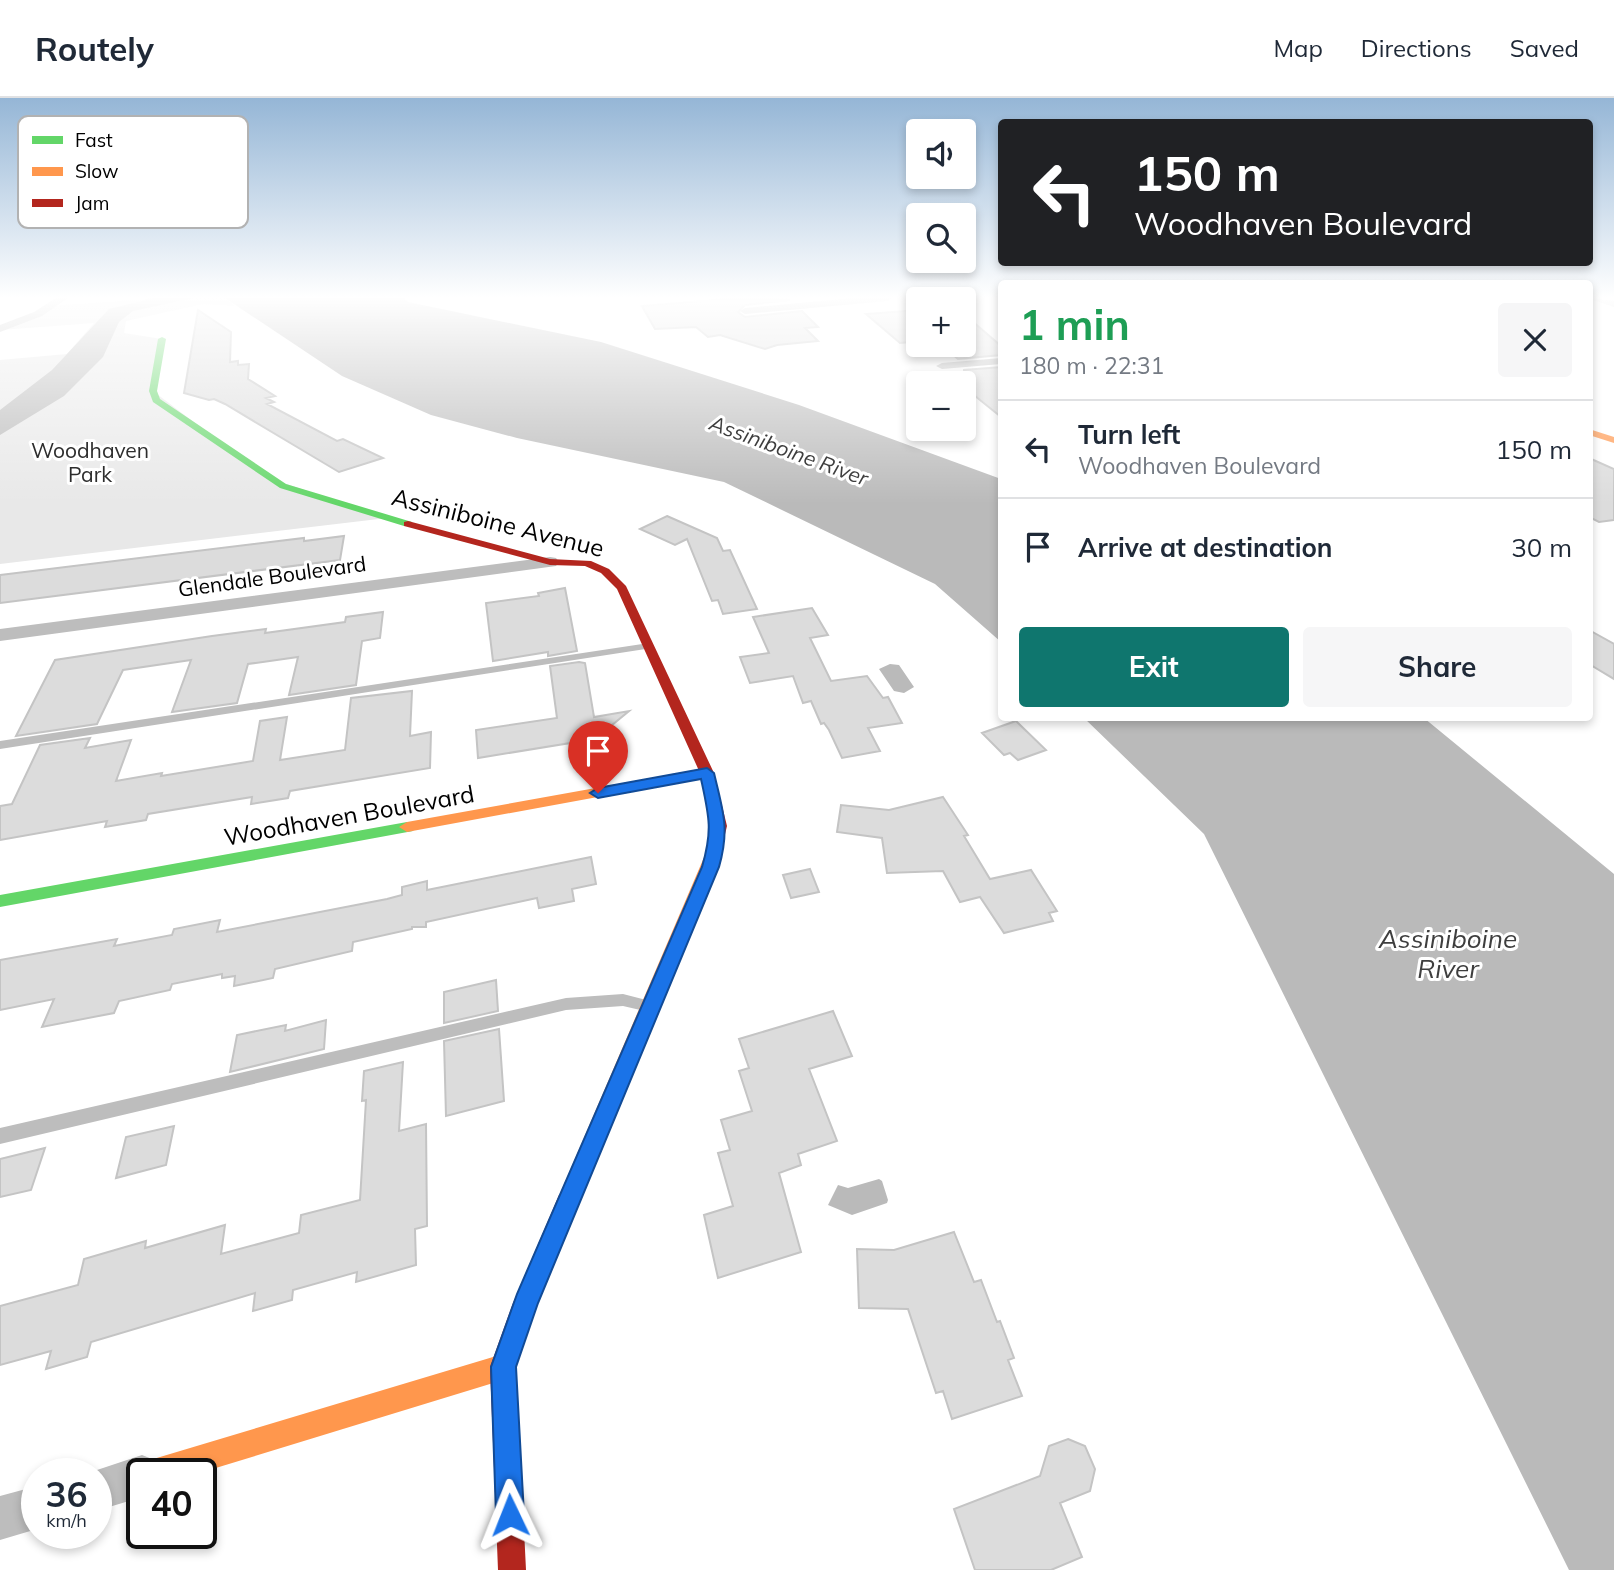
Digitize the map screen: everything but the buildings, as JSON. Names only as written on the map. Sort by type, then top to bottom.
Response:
[{"type":"street","name":"Assiniboine Avenue","points":[[157,367],[153,391],[156,400],[266,477],[293,489],[352,507],[550,562],[587,563],[612,576],[622,588],[707,773],[718,818],[717,844],[710,867],[649,1006],[526,1303],[503,1367],[512,1570]]},
{"type":"street","points":[[1593,433],[1614,440]]},
{"type":"street","points":[[1593,444],[1614,450]]},
{"type":"street","name":"Glendale Boulevard","points":[[0,635],[550,562]]},
{"type":"street","name":"Woodhaven Boulevard","points":[[0,901],[707,773]]},
{"type":"street","points":[[203,1458],[503,1367]]},
{"type":"street","points":[[0,1518],[21,1512]]},
{"type":"lane","points":[[0,745],[649,646]]},
{"type":"lane","points":[[0,1136],[566,1004],[623,1000],[649,1006]]},
{"type":"green space","name":"Woodhaven Park","points":[[0,367],[157,367],[153,391],[266,477],[387,518],[0,564]]},
{"type":"water","points":[[55,367],[93,367],[64,396],[0,435],[0,410]]},
{"type":"water","name":"Assiniboine River","points":[[328,367],[679,367],[799,405],[998,478],[998,639],[935,584],[724,482],[517,438],[431,415],[342,376]]},
{"type":"water","points":[[890,664],[899,665],[914,687],[904,693],[894,691],[879,669]]},
{"type":"water","name":"Assiniboine River","points":[[1087,721],[1428,721],[1614,874],[1614,1570],[1569,1570],[1204,834]]},
{"type":"water","points":[[879,1179],[882,1181],[887,1203],[852,1215],[828,1205],[838,1185],[848,1188]]},
{"type":"traffic: fast","points":[[157,367],[153,391],[156,400],[283,486],[408,524]]},
{"type":"traffic: fast","points":[[0,901],[407,827]]},
{"type":"traffic: slow","points":[[1593,433],[1614,440]]},
{"type":"traffic: slow","points":[[407,827],[707,773]]},
{"type":"traffic: slow","points":[[567,1203],[713,855]]},
{"type":"traffic: slow","points":[[203,1458],[503,1367]]},
{"type":"traffic: jam","points":[[408,524],[550,562],[587,563],[605,571],[622,588],[707,773],[719,826],[713,855]]},
{"type":"traffic: jam","points":[[512,1570],[503,1367],[525,1303],[567,1203]]},
{"type":"route","points":[[510,1515],[503,1367],[526,1303],[649,1006],[710,867],[717,844],[719,826],[707,773],[598,793]]}]
